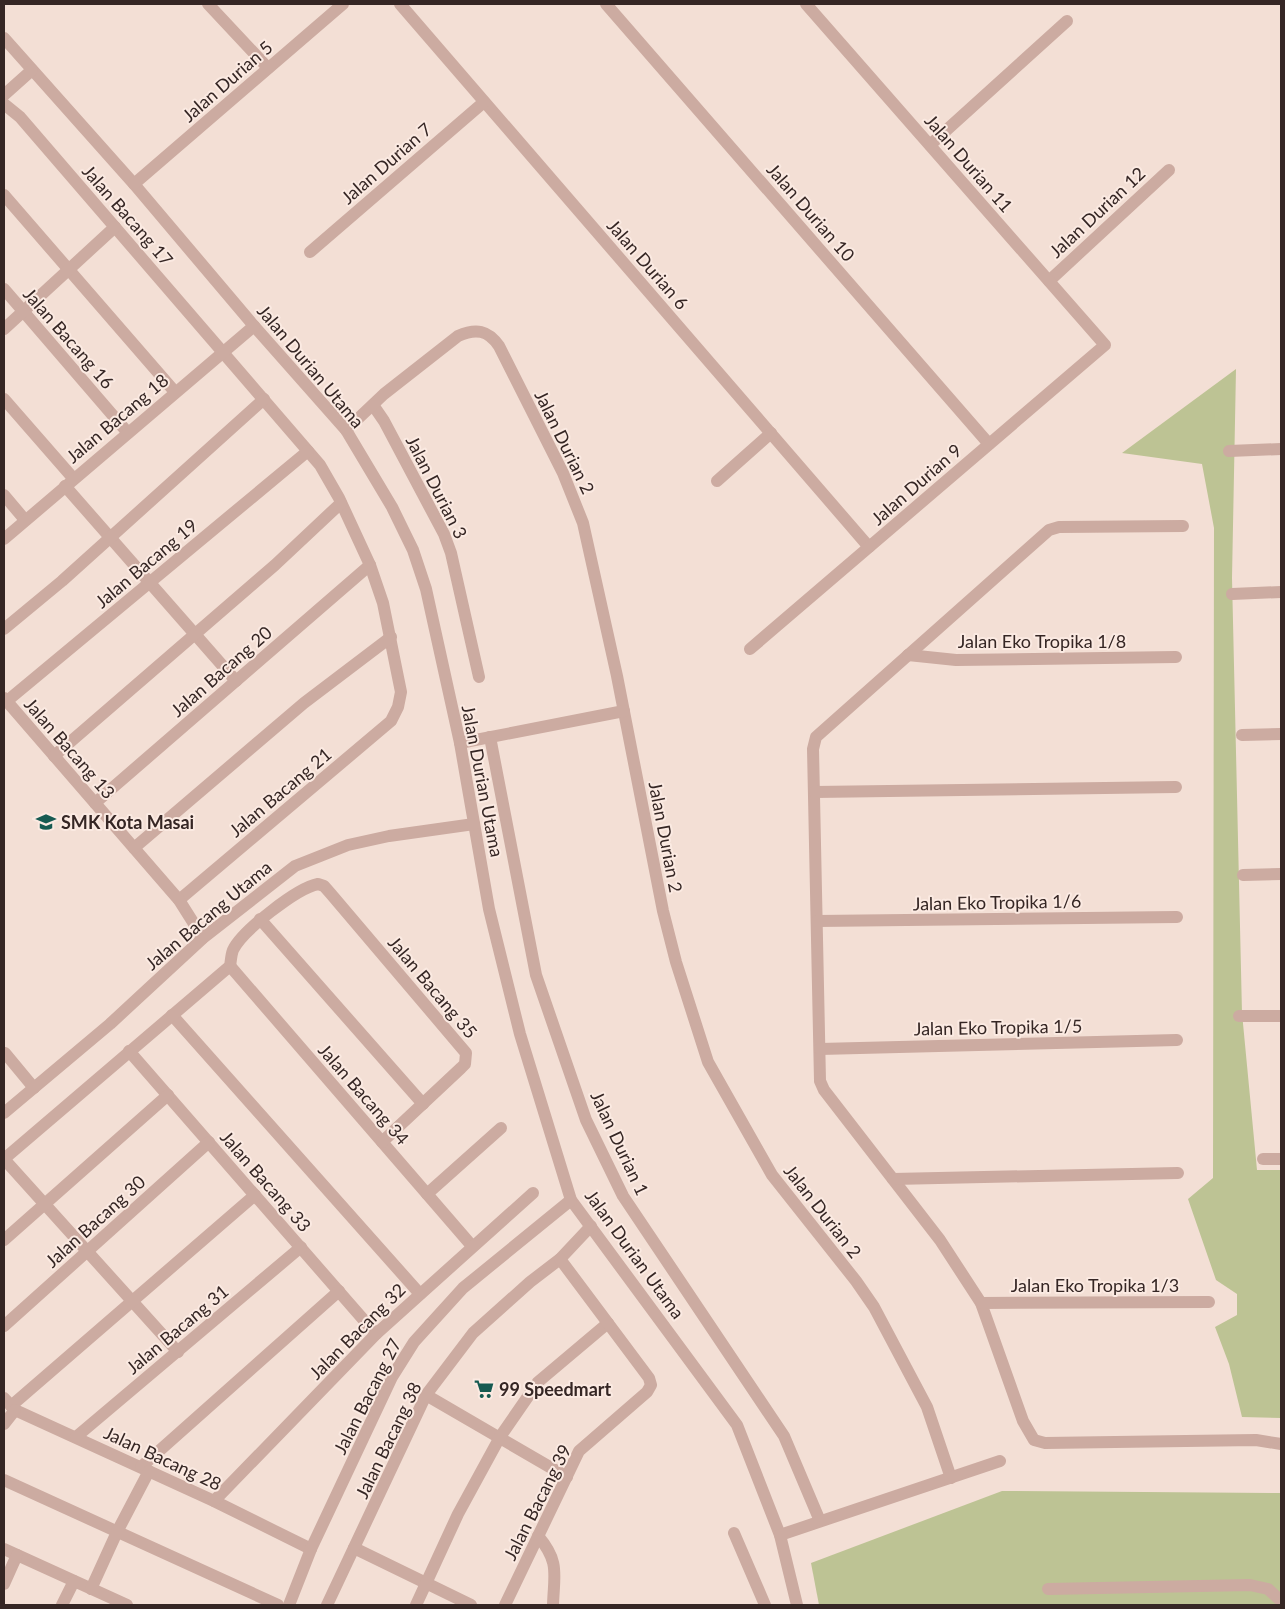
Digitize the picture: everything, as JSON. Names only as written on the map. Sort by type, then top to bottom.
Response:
[{"type":"street","points":[[208,4],[268,68]]},
{"type":"street","name":"Jalan Durian 5","points":[[134,184],[343,4]]},
{"type":"street","name":"Jalan Durian 6","points":[[400,4],[869,547]]},
{"type":"street","name":"Jalan Durian 10","points":[[606,4],[989,444]]},
{"type":"street","name":"Jalan Durian 11","points":[[810,5],[1105,345]]},
{"type":"street","points":[[930,144],[1067,21]]},
{"type":"street","name":"Jalan Durian Utama","points":[[4,38],[134,184],[254,326],[346,430],[392,507],[413,550],[426,589],[460,743],[489,909],[520,1034],[572,1200],[736,1424],[780,1535],[797,1605]]},
{"type":"street","points":[[4,95],[32,70]]},
{"type":"street","name":"Jalan Durian 7","points":[[310,252],[484,102]]},
{"type":"street","name":"Jalan Bacang 17","points":[[4,104],[20,117],[320,466],[341,503],[370,566],[384,603],[400,684],[398,707]]},
{"type":"street","name":"Jalan Durian 12","points":[[1049,280],[1169,170]]},
{"type":"street","points":[[4,195],[175,392]]},
{"type":"street","points":[[4,329],[115,227]]},
{"type":"street","name":"Jalan Bacang 16","points":[[4,290],[128,433]]},
{"type":"street","name":"Jalan Bacang 18","points":[[4,539],[254,326]]},
{"type":"street","name":"Jalan Durian 2","points":[[346,430],[373,405],[458,336],[472,330],[493,336],[575,500],[582,523],[624,711],[662,911],[708,1062],[772,1175],[856,1281],[874,1307],[927,1407],[951,1478]]},
{"type":"street","name":"Jalan Durian 9","points":[[750,649],[1105,345]]},
{"type":"street","points":[[4,399],[110,537],[236,681]]},
{"type":"street","points":[[4,629],[264,399]]},
{"type":"street","name":"Jalan Durian 3","points":[[373,405],[444,534],[451,553],[479,677]]},
{"type":"street","points":[[718,481],[770,433]]},
{"type":"street","points":[[1229,451],[1281,449]]},
{"type":"street","name":"Jalan Bacang 19","points":[[5,700],[150,583],[308,451]]},
{"type":"street","points":[[4,495],[25,520]]},
{"type":"street","points":[[54,756],[275,565],[341,503]]},
{"type":"street","points":[[1183,526],[1052,528],[816,737],[813,749],[822,1087],[940,1240],[982,1303],[1023,1421],[1034,1440],[1045,1442],[1256,1440],[1281,1444]]},
{"type":"street","name":"Jalan Bacang 20","points":[[95,803],[370,566]]},
{"type":"street","points":[[1232,594],[1281,592]]},
{"type":"street","points":[[134,848],[304,703],[391,637]]},
{"type":"street","name":"Jalan Eko Tropika 1/8","points":[[908,655],[956,660],[1176,658]]},
{"type":"street","name":"Jalan Bacang 13","points":[[5,700],[179,900],[202,938]]},
{"type":"street","name":"Jalan Bacang 21","points":[[179,900],[391,722],[398,707]]},
{"type":"street","points":[[460,743],[624,711]]},
{"type":"street","points":[[1242,735],[1281,734]]},
{"type":"street","name":"Jalan Durian 1","points":[[490,737],[536,975],[586,1120],[623,1196],[784,1436],[820,1521]]},
{"type":"street","points":[[815,792],[1176,787]]},
{"type":"street","name":"Jalan Bacang Utama","points":[[4,1113],[110,1024],[202,938],[295,866],[321,854],[348,845],[389,836],[474,824]]},
{"type":"street","points":[[1243,875],[1281,874]]},
{"type":"street","name":"Jalan Bacang 35","points":[[260,919],[287,899],[314,884],[324,886],[466,1053],[466,1058],[461,1068],[382,1142]]},
{"type":"street","name":"Jalan Eko Tropika 1/6","points":[[817,921],[1176,917]]},
{"type":"street","points":[[178,1352],[4,1159],[230,966],[235,946],[260,919],[423,1104]]},
{"type":"street","name":"Jalan Bacang 34","points":[[230,966],[472,1246]]},
{"type":"street","points":[[172,1015],[420,1294]]},
{"type":"street","points":[[1239,1016],[1281,1016]]},
{"type":"street","name":"Jalan Eko Tropika 1/5","points":[[820,1049],[1177,1040]]},
{"type":"street","name":"Jalan Bacang 33","points":[[129,1051],[376,1334]]},
{"type":"street","points":[[5,1052],[34,1088]]},
{"type":"street","points":[[4,1240],[168,1095]]},
{"type":"street","points":[[427,1194],[502,1128]]},
{"type":"street","name":"Jalan Bacang 30","points":[[4,1326],[209,1142]]},
{"type":"street","points":[[1263,1159],[1281,1159]]},
{"type":"street","points":[[893,1179],[1178,1174]]},
{"type":"street","name":"Jalan Bacang 32","points":[[214,1501],[376,1334],[532,1193]]},
{"type":"street","points":[[4,1424],[10,1404],[255,1195]]},
{"type":"street","name":"Jalan Bacang 27","points":[[289,1605],[311,1549],[392,1377],[414,1342],[463,1288],[572,1200]]},
{"type":"street","name":"Jalan Bacang 38","points":[[327,1605],[426,1395],[473,1333],[530,1282],[560,1259],[592,1226]]},
{"type":"street","name":"Jalan Bacang 31","points":[[76,1438],[301,1247]]},
{"type":"street","name":"Jalan Bacang 39","points":[[505,1605],[579,1451],[650,1389],[648,1378],[560,1259]]},
{"type":"street","points":[[91,1589],[145,1469],[339,1291]]},
{"type":"street","name":"Jalan Eko Tropika 1/3","points":[[982,1303],[1209,1302]]},
{"type":"street","points":[[416,1605],[458,1514],[500,1437],[538,1382],[608,1323]]},
{"type":"street","points":[[426,1395],[567,1477]]},
{"type":"street","name":"Jalan Bacang 28","points":[[10,1404],[76,1438],[214,1501],[311,1549]]},
{"type":"street","points":[[1256,1440],[1281,1435]]},
{"type":"street","points":[[780,1535],[1000,1461]]},
{"type":"street","points":[[4,1480],[278,1605]]},
{"type":"street","points":[[734,1533],[765,1605]]},
{"type":"street","points":[[538,1536],[550,1550],[554,1563],[553,1605]]},
{"type":"street","points":[[354,1548],[471,1605]]},
{"type":"street","points":[[4,1549],[127,1605]]},
{"type":"street","points":[[4,1584],[17,1555]]},
{"type":"street","points":[[62,1605],[74,1581]]},
{"type":"street","points":[[1048,1588],[1250,1584],[1268,1589],[1281,1601]]},
{"type":"green space","points":[[1236,369],[1232,578],[1242,1013],[1257,1170],[1281,1170],[1281,1418],[1242,1417],[1229,1364],[1215,1327],[1237,1315],[1237,1294],[1216,1280],[1188,1199],[1213,1178],[1214,528],[1202,464],[1122,453]]},
{"type":"green space","points":[[1002,1491],[1281,1493],[1281,1605],[819,1605],[811,1563]]},
{"type":"place","name":"SMK Kota Masai","points":[[46,822]]},
{"type":"place","name":"99 Speedmart","points":[[484,1389]]}]
